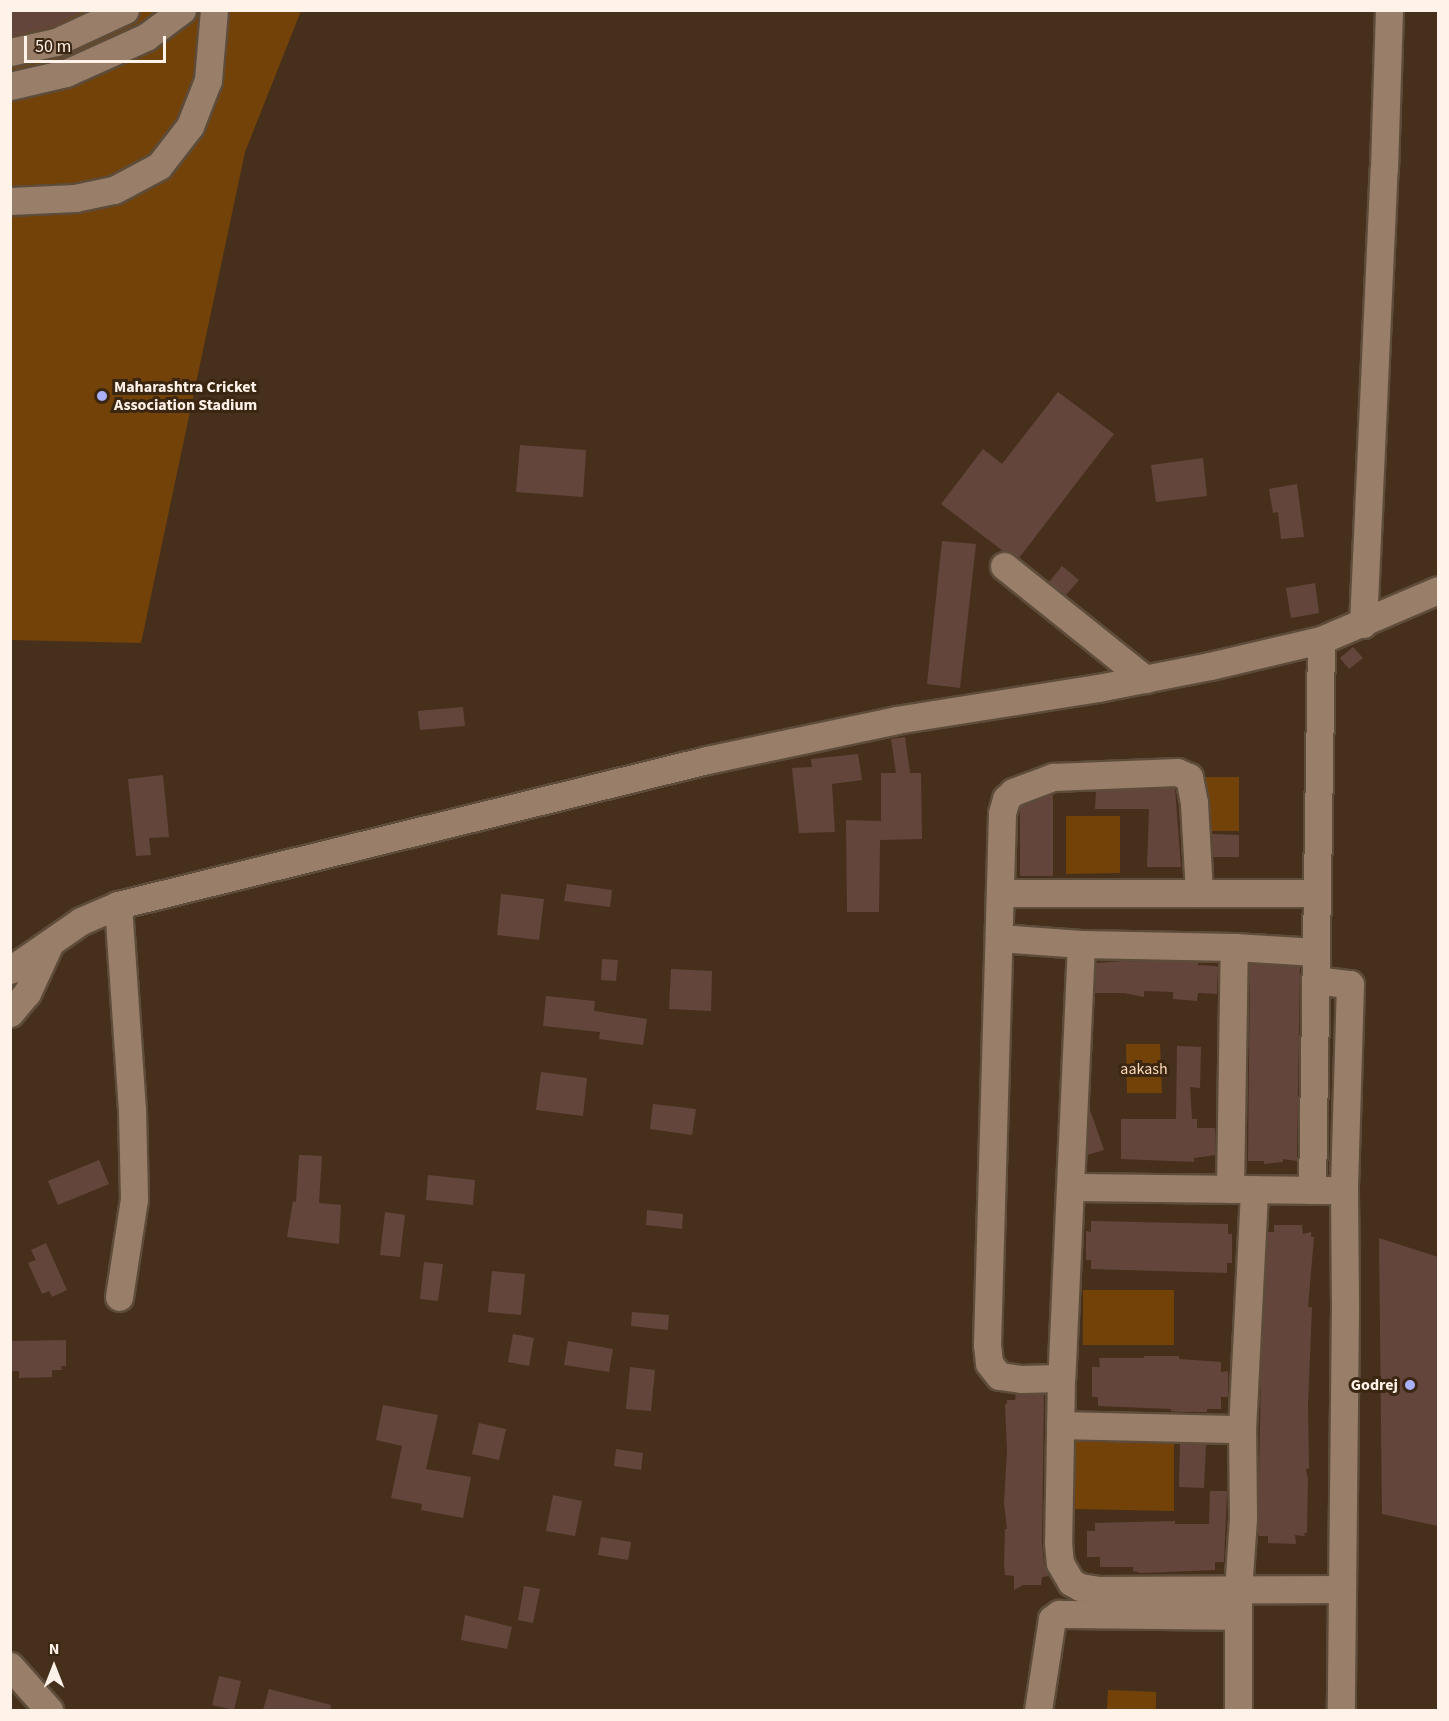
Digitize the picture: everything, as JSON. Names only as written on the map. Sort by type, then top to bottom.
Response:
[{"type":"street","points":[[10,52],[56,42],[125,10]]},
{"type":"street","points":[[10,86],[66,73],[146,37],[182,10]]},
{"type":"street","points":[[10,201],[75,198],[114,190],[159,166],[190,126],[208,80],[214,10]]},
{"type":"street","points":[[1363,624],[1389,10]]},
{"type":"street","points":[[1004,566],[1145,679]]},
{"type":"street","points":[[10,970],[81,921],[118,905],[707,760],[896,720],[1145,679],[1321,640],[1438,590]]},
{"type":"street","points":[[1312,1190],[1321,640]]},
{"type":"street","points":[[1061,1378],[1021,1379],[999,1376],[989,1363],[987,1346],[1002,813],[1006,799],[1013,792],[1053,777],[1177,772],[1189,777],[1194,803],[1199,893]]},
{"type":"street","points":[[1000,893],[1316,893]]},
{"type":"street","points":[[118,905],[132,1110],[134,1199],[119,1297]]},
{"type":"street","points":[[999,938],[1081,944],[1234,947],[1316,952]]},
{"type":"street","points":[[10,1013],[27,993],[52,939]]},
{"type":"street","points":[[1081,944],[1061,1378],[1058,1542],[1060,1563],[1071,1582],[1080,1587],[1238,1603]]},
{"type":"street","points":[[1234,947],[1242,1189],[1243,1518],[1238,1603],[1238,1710]]},
{"type":"street","points":[[1315,980],[1350,984],[1344,1190],[1341,1710]]},
{"type":"street","points":[[1070,1187],[1344,1190]]},
{"type":"street","points":[[1060,1425],[1242,1429]]},
{"type":"street","points":[[1038,1710],[1052,1619],[1059,1614],[1238,1603],[1341,1589]]},
{"type":"street","points":[[10,1666],[49,1710]]},
{"type":"green space","name":"Maharashtra Cricket Association Stadium","points":[[11,11],[301,11],[245,152],[141,643],[11,640]]},
{"type":"green space","points":[[1201,777],[1239,777],[1239,831],[1201,831]]},
{"type":"green space","points":[[1066,816],[1120,816],[1120,873],[1066,874]]},
{"type":"green space","name":"aakash","points":[[1126,1044],[1160,1044],[1162,1093],[1127,1093]]},
{"type":"green space","points":[[1083,1290],[1174,1290],[1174,1345],[1083,1345]]},
{"type":"green space","points":[[1074,1430],[1174,1431],[1174,1511],[1073,1509]]},
{"type":"green space","points":[[1108,1690],[1156,1692],[1156,1710],[1107,1710]]},
{"type":"building","points":[[10,10],[86,10],[51,27],[10,36]]},
{"type":"building","points":[[1058,392],[1114,434],[1019,558],[1003,551],[941,504],[983,449],[1002,464]]},
{"type":"building","points":[[520,445],[586,450],[583,497],[516,492]]},
{"type":"building","points":[[1203,458],[1207,496],[1156,502],[1151,465]]},
{"type":"building","points":[[1297,484],[1304,537],[1281,539],[1278,512],[1273,513],[1269,489]]},
{"type":"building","points":[[942,541],[976,544],[960,688],[927,684]]},
{"type":"building","points":[[1062,566],[1079,580],[1066,595],[1049,582]]},
{"type":"building","points":[[1315,583],[1319,613],[1291,618],[1286,588]]},
{"type":"building","points":[[1353,647],[1363,658],[1349,669],[1340,658]]},
{"type":"building","points":[[463,707],[465,726],[420,730],[418,711]]},
{"type":"building","points":[[905,737],[910,773],[921,773],[922,839],[880,840],[879,912],[847,912],[846,820],[881,821],[881,773],[896,773],[891,739]]},
{"type":"building","points":[[858,754],[862,780],[832,784],[835,832],[799,833],[792,768],[812,767],[811,759]]},
{"type":"building","points":[[163,775],[169,837],[149,838],[151,855],[136,856],[128,779]]},
{"type":"building","points":[[1175,788],[1181,867],[1147,867],[1149,809],[1095,809],[1096,791]]},
{"type":"building","points":[[1053,794],[1053,876],[1020,876],[1020,807]]},
{"type":"building","points":[[1212,834],[1239,835],[1239,857],[1213,857]]},
{"type":"building","points":[[567,884],[612,890],[610,907],[564,901]]},
{"type":"building","points":[[501,894],[544,899],[539,940],[497,935]]},
{"type":"building","points":[[602,959],[618,960],[616,981],[601,980]]},
{"type":"building","points":[[1198,962],[1198,965],[1218,967],[1217,994],[1198,993],[1197,1001],[1173,999],[1173,992],[1144,991],[1144,997],[1124,993],[1095,993],[1096,963]]},
{"type":"building","points":[[1250,964],[1300,967],[1297,1161],[1283,1159],[1283,1162],[1264,1164],[1264,1161],[1248,1161]]},
{"type":"building","points":[[671,969],[712,971],[711,1011],[669,1009]]},
{"type":"building","points":[[546,996],[595,1001],[594,1011],[647,1019],[643,1045],[599,1039],[600,1032],[543,1026]]},
{"type":"building","points":[[1177,1046],[1201,1047],[1200,1088],[1190,1087],[1192,1119],[1197,1119],[1197,1128],[1215,1128],[1215,1155],[1194,1158],[1194,1162],[1121,1159],[1121,1119],[1176,1119]]},
{"type":"building","points":[[541,1072],[587,1078],[583,1116],[536,1110]]},
{"type":"building","points":[[653,1104],[696,1109],[692,1135],[650,1129]]},
{"type":"building","points":[[1089,1107],[1104,1150],[1087,1155]]},
{"type":"building","points":[[299,1155],[322,1156],[319,1203],[341,1205],[339,1244],[287,1237],[293,1201],[296,1202]]},
{"type":"building","points":[[99,1160],[109,1184],[58,1205],[48,1181]]},
{"type":"building","points":[[428,1175],[475,1180],[473,1205],[426,1200]]},
{"type":"building","points":[[647,1210],[683,1214],[682,1229],[646,1225]]},
{"type":"building","points":[[385,1212],[405,1215],[400,1257],[380,1255]]},
{"type":"building","points":[[1091,1221],[1228,1224],[1228,1234],[1232,1234],[1232,1263],[1227,1263],[1227,1273],[1091,1269],[1091,1260],[1086,1260],[1086,1231],[1091,1232]]},
{"type":"building","points":[[1274,1225],[1302,1225],[1303,1234],[1311,1232],[1311,1237],[1314,1237],[1308,1307],[1312,1307],[1308,1405],[1309,1468],[1306,1469],[1308,1479],[1307,1533],[1304,1533],[1305,1536],[1295,1535],[1296,1544],[1268,1543],[1268,1536],[1259,1536],[1258,1532],[1261,1369],[1268,1232],[1274,1232]]},
{"type":"building","name":"Godrej","points":[[1379,1238],[1438,1257],[1438,1526],[1382,1514]]},
{"type":"building","points":[[46,1243],[67,1290],[52,1297],[49,1291],[42,1294],[28,1263],[36,1260],[31,1250]]},
{"type":"building","points":[[424,1262],[443,1264],[438,1301],[420,1299]]},
{"type":"building","points":[[492,1271],[525,1274],[521,1315],[488,1312]]},
{"type":"building","points":[[632,1312],[669,1315],[668,1330],[631,1326]]},
{"type":"building","points":[[513,1334],[534,1338],[529,1366],[508,1362]]},
{"type":"building","points":[[66,1340],[66,1366],[61,1366],[62,1370],[52,1370],[52,1377],[19,1378],[19,1371],[10,1371],[10,1341]]},
{"type":"building","points":[[568,1341],[613,1349],[609,1372],[564,1365]]},
{"type":"building","points":[[1144,1356],[1179,1356],[1179,1359],[1221,1362],[1221,1372],[1228,1371],[1228,1397],[1221,1397],[1221,1409],[1207,1409],[1207,1412],[1181,1412],[1171,1411],[1171,1409],[1098,1406],[1098,1397],[1092,1397],[1092,1367],[1100,1367],[1099,1358],[1144,1358]]},
{"type":"building","points":[[630,1367],[655,1370],[651,1411],[626,1409]]},
{"type":"building","points":[[1016,1394],[1044,1394],[1042,1542],[1044,1564],[1049,1576],[1042,1577],[1041,1585],[1023,1585],[1014,1590],[1014,1576],[1005,1575],[1004,1565],[1005,1529],[1007,1529],[1004,1503],[1007,1450],[1005,1404],[1007,1400],[1015,1400]]},
{"type":"building","points":[[383,1405],[438,1415],[426,1469],[471,1477],[463,1518],[421,1510],[422,1504],[391,1498],[402,1446],[376,1440]]},
{"type":"building","points":[[479,1423],[506,1429],[499,1460],[472,1454]]},
{"type":"building","points":[[1180,1443],[1206,1444],[1204,1488],[1179,1487]]},
{"type":"building","points":[[616,1449],[643,1453],[641,1470],[614,1466]]},
{"type":"building","points":[[1210,1491],[1227,1491],[1224,1562],[1215,1562],[1215,1570],[1141,1573],[1133,1571],[1133,1567],[1100,1567],[1100,1557],[1087,1557],[1087,1531],[1095,1531],[1095,1523],[1175,1521],[1175,1524],[1209,1524]]},
{"type":"building","points":[[553,1495],[582,1501],[575,1536],[546,1531]]},
{"type":"building","points":[[601,1537],[631,1542],[628,1560],[598,1555]]},
{"type":"building","points":[[524,1586],[540,1589],[533,1623],[518,1620]]},
{"type":"building","points":[[465,1615],[512,1627],[507,1649],[461,1640]]},
{"type":"building","points":[[219,1676],[241,1681],[234,1710],[212,1705]]},
{"type":"building","points":[[269,1689],[331,1705],[330,1710],[263,1710]]},
{"type":"place","name":"Maharashtra Cricket Association Stadium","points":[[102,396]]},
{"type":"place","name":"Godrej","points":[[1410,1385]]}]
